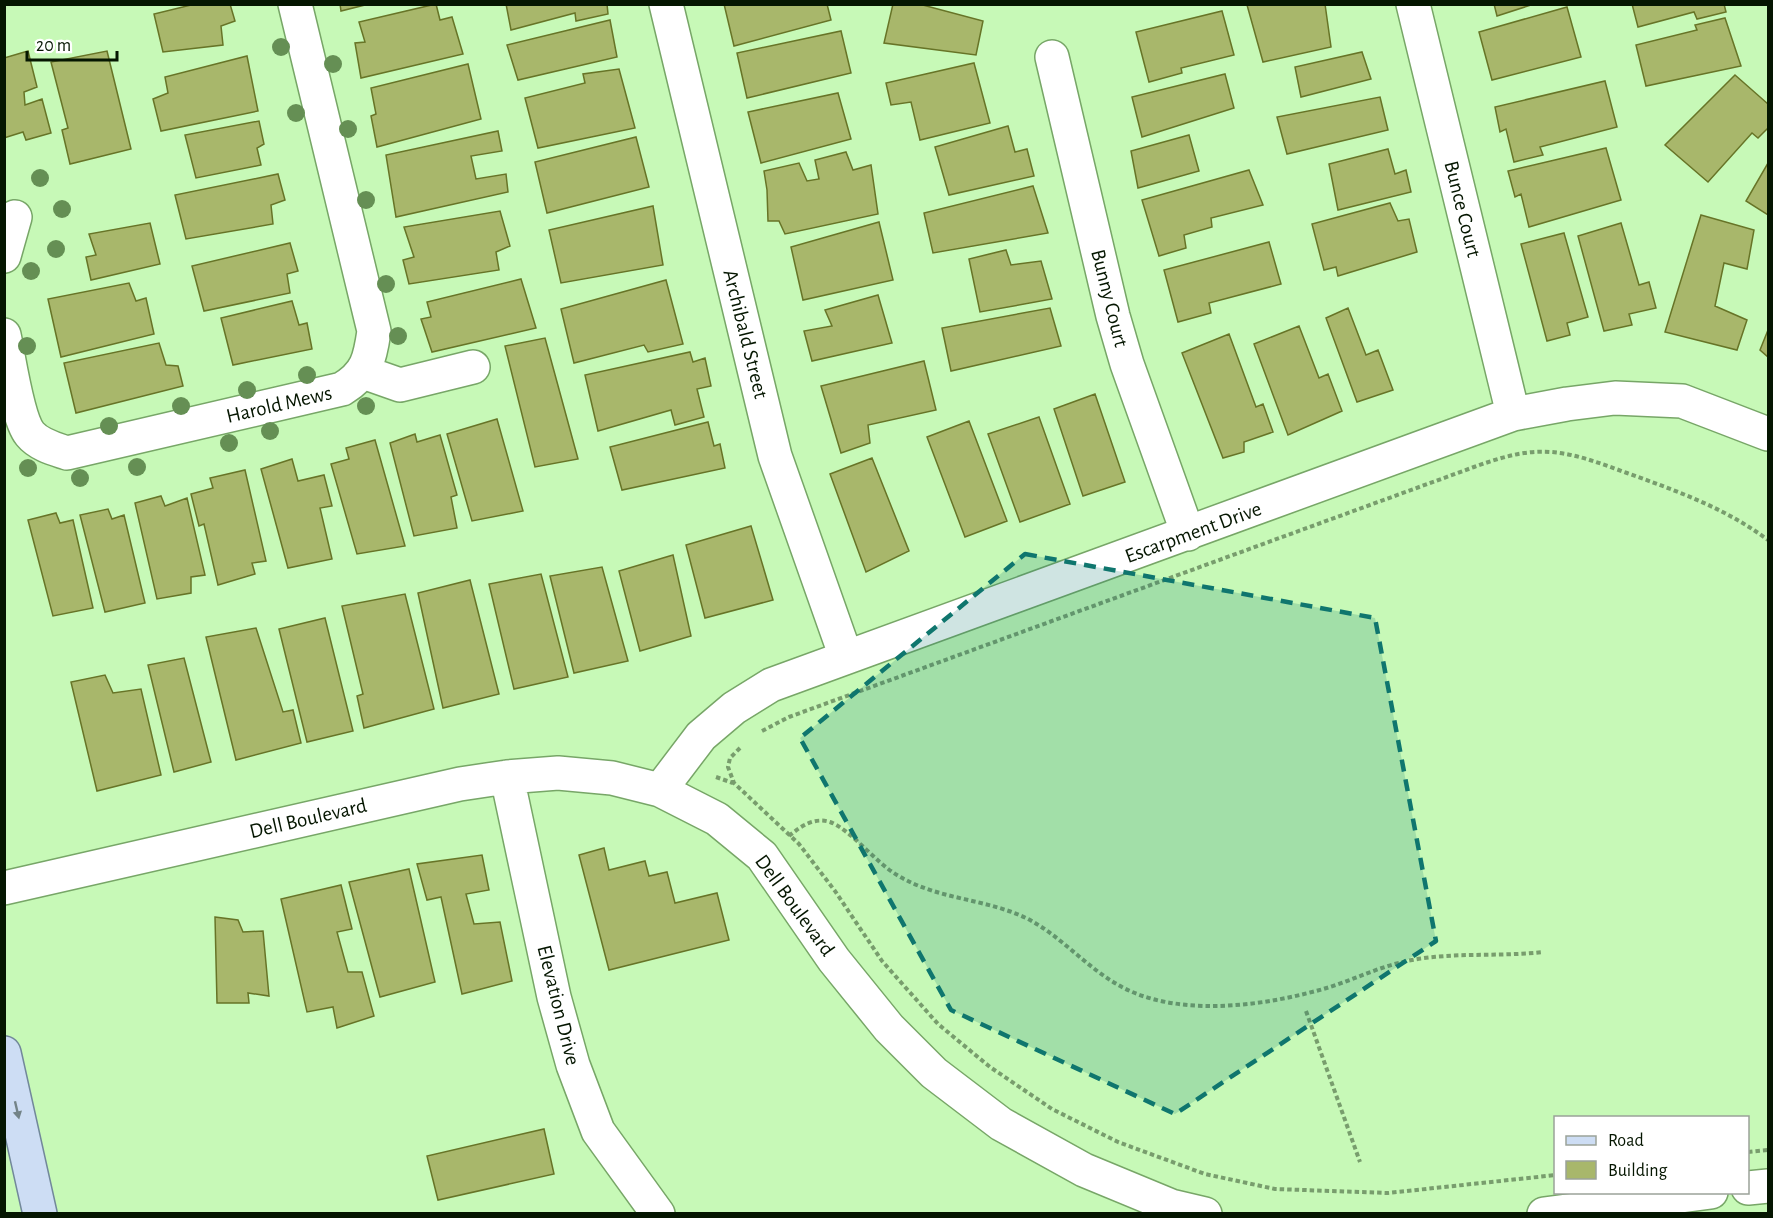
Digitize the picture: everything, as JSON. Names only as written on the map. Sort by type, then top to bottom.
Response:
[{"type":"main road","points":[[4,1053],[40,1214]]},
{"type":"street","points":[[295,4],[374,331],[371,352],[363,372],[400,385],[473,367]]},
{"type":"street","name":"Archibald Street","points":[[666,4],[775,456],[846,657]]},
{"type":"street","name":"Bunce Court","points":[[1413,4],[1513,414]]},
{"type":"street","name":"Bunny Court","points":[[1052,57],[1113,316],[1127,364],[1188,534]]},
{"type":"street","points":[[4,256],[15,217]]},
{"type":"street","name":"Harold Mews","points":[[4,335],[19,407],[30,434],[47,446],[67,453],[342,389],[354,382],[363,372]]},
{"type":"street","name":"Escarpment Drive","points":[[660,790],[700,736],[734,708],[771,685],[1513,414],[1615,398],[1682,401],[1768,434]]},
{"type":"street","name":"Dell Boulevard","points":[[4,888],[460,784],[558,773],[612,778],[660,790],[717,819],[764,859],[834,960],[889,1028],[934,1073],[1001,1124],[1084,1170],[1171,1206],[1205,1214]]},
{"type":"street","name":"Elevation Drive","points":[[507,777],[554,997],[573,1065],[598,1131],[658,1214]]},
{"type":"street","points":[[1749,1188],[1768,1186]]},
{"type":"street","points":[[1557,1213],[1696,1194]]},
{"type":"path","points":[[760,732],[812,709],[1474,467],[1520,453],[1551,452],[1590,460],[1701,500],[1747,524],[1768,540]]},
{"type":"path","points":[[734,783],[728,767],[730,758],[743,745]]},
{"type":"path","points":[[716,777],[734,783],[799,844],[835,891],[882,961],[938,1024],[990,1067],[1052,1109],[1118,1142],[1205,1174],[1275,1189],[1388,1192],[1554,1175]]},
{"type":"path","points":[[764,859],[803,825],[816,821],[829,822],[844,830],[871,856],[897,876],[925,889],[955,898],[1000,906],[1028,919],[1054,936],[1109,981],[1132,992],[1165,1002],[1216,1006],[1253,1004],[1331,986],[1371,970],[1411,960],[1451,955],[1506,956],[1543,952]]},
{"type":"path","points":[[1306,1011],[1360,1162]]},
{"type":"path","points":[[1749,1152],[1768,1150]]},
{"type":"highlighted area","points":[[1025,554],[1375,618],[1436,941],[1175,1114],[951,1010],[800,738]]},
{"type":"building","points":[[195,4],[230,4],[235,21],[221,26],[223,45],[163,52],[154,14]]},
{"type":"building","points":[[340,4],[369,4],[341,11]]},
{"type":"building","points":[[436,4],[440,20],[452,17],[463,54],[361,78],[355,43],[365,42],[359,22]]},
{"type":"building","points":[[506,4],[607,4],[608,14],[576,21],[575,13],[511,30]]},
{"type":"building","points":[[724,4],[827,4],[831,20],[734,46]]},
{"type":"building","points":[[893,4],[919,4],[983,21],[976,55],[884,43]]},
{"type":"building","points":[[1325,4],[1331,47],[1263,62],[1247,5]]},
{"type":"building","points":[[1494,4],[1534,4],[1497,16]]},
{"type":"building","points":[[1632,4],[1724,4],[1726,12],[1697,19],[1694,12],[1638,27]]},
{"type":"building","points":[[1567,7],[1581,57],[1492,80],[1479,32]]},
{"type":"building","points":[[1222,11],[1234,55],[1181,68],[1182,73],[1149,82],[1136,32]]},
{"type":"building","points":[[1725,18],[1741,66],[1646,86],[1636,45],[1697,30],[1695,25]]},
{"type":"building","points":[[610,20],[617,57],[518,80],[507,45]]},
{"type":"building","points":[[841,31],[851,73],[747,98],[737,53]]},
{"type":"building","points":[[28,51],[37,87],[24,92],[25,105],[42,99],[51,133],[26,140],[23,132],[4,138],[4,58]]},
{"type":"building","points":[[107,51],[131,149],[70,164],[62,130],[68,128],[51,62]]},
{"type":"building","points":[[1362,52],[1371,79],[1301,97],[1295,67]]},
{"type":"building","points":[[247,56],[258,111],[161,131],[153,99],[168,93],[165,77]]},
{"type":"building","points":[[974,63],[990,123],[920,140],[911,102],[891,105],[886,83]]},
{"type":"building","points":[[468,64],[481,119],[377,147],[371,116],[376,114],[371,88]]},
{"type":"building","points":[[619,69],[635,128],[538,148],[525,98],[585,83],[583,74]]},
{"type":"building","points":[[1225,74],[1234,108],[1142,137],[1132,97]]},
{"type":"building","points":[[1735,75],[1768,104],[1768,128],[1758,138],[1752,133],[1708,182],[1665,145]]},
{"type":"building","points":[[1605,81],[1617,127],[1540,147],[1543,155],[1514,162],[1506,129],[1500,132],[1495,107]]},
{"type":"building","points":[[838,93],[851,139],[761,163],[748,112]]},
{"type":"building","points":[[1380,97],[1388,130],[1287,154],[1277,117]]},
{"type":"building","points":[[259,121],[264,144],[257,148],[261,165],[196,178],[185,135]]},
{"type":"building","points":[[1008,126],[1015,152],[1027,149],[1034,176],[949,195],[935,147]]},
{"type":"building","points":[[498,131],[502,151],[471,156],[476,179],[506,174],[508,192],[396,217],[386,155]]},
{"type":"building","points":[[1189,135],[1199,171],[1138,188],[1131,151]]},
{"type":"building","points":[[636,137],[649,187],[547,213],[535,162]]},
{"type":"building","points":[[1606,148],[1621,200],[1529,227],[1521,194],[1515,197],[1508,171]]},
{"type":"building","points":[[1388,149],[1395,174],[1406,170],[1411,192],[1338,210],[1329,164]]},
{"type":"building","points":[[846,152],[853,170],[871,165],[878,214],[785,234],[779,221],[768,221],[764,171],[799,163],[807,181],[819,179],[815,160]]},
{"type":"building","points":[[1768,163],[1768,215],[1746,201]]},
{"type":"building","points":[[1249,170],[1263,205],[1211,218],[1212,227],[1184,235],[1186,248],[1159,256],[1142,200]]},
{"type":"building","points":[[278,174],[285,200],[271,205],[273,224],[186,239],[175,195]]},
{"type":"building","points":[[1033,186],[1048,233],[933,253],[924,213]]},
{"type":"building","points":[[1390,203],[1398,221],[1409,219],[1417,252],[1338,276],[1336,267],[1324,270],[1312,224]]},
{"type":"building","points":[[653,206],[663,265],[561,283],[549,230]]},
{"type":"building","points":[[500,211],[510,246],[496,252],[499,270],[409,284],[403,260],[414,257],[404,227]]},
{"type":"building","points":[[1701,215],[1754,230],[1747,269],[1724,263],[1715,306],[1747,320],[1737,350],[1665,332]]},
{"type":"building","points":[[879,222],[893,280],[803,300],[791,247]]},
{"type":"building","points":[[150,223],[160,264],[91,280],[86,257],[96,255],[89,234]]},
{"type":"building","points":[[1621,223],[1639,285],[1649,282],[1656,308],[1629,314],[1632,325],[1604,331],[1578,236]]},
{"type":"building","points":[[1564,233],[1588,317],[1567,323],[1570,335],[1547,341],[1521,244]]},
{"type":"building","points":[[1269,242],[1281,284],[1209,303],[1211,313],[1178,322],[1164,270]]},
{"type":"building","points":[[290,243],[298,271],[287,274],[290,293],[204,311],[192,266]]},
{"type":"building","points":[[1006,250],[1011,265],[1041,261],[1052,299],[980,312],[969,259]]},
{"type":"building","points":[[521,279],[536,328],[432,352],[421,319],[431,317],[427,302]]},
{"type":"building","points":[[666,280],[683,344],[648,352],[644,345],[574,363],[561,309]]},
{"type":"building","points":[[129,283],[136,301],[146,298],[154,334],[61,357],[48,299]]},
{"type":"building","points":[[878,295],[892,343],[812,361],[804,331],[832,326],[825,310]]},
{"type":"building","points":[[292,301],[299,325],[307,323],[312,349],[233,365],[221,318]]},
{"type":"building","points":[[1050,308],[1061,346],[951,371],[942,328]]},
{"type":"building","points":[[1348,308],[1366,355],[1378,350],[1393,390],[1357,402],[1326,318]]},
{"type":"building","points":[[1299,326],[1319,378],[1328,374],[1342,411],[1288,435],[1254,344]]},
{"type":"building","points":[[1768,330],[1768,357],[1760,350]]},
{"type":"building","points":[[1229,334],[1256,407],[1263,404],[1273,432],[1244,442],[1244,452],[1223,458],[1182,353]]},
{"type":"building","points":[[545,338],[578,459],[535,467],[505,346]]},
{"type":"building","points":[[159,343],[166,365],[178,366],[183,386],[76,413],[64,363]]},
{"type":"building","points":[[690,352],[693,362],[705,358],[711,386],[697,389],[704,417],[675,425],[671,410],[598,431],[585,375]]},
{"type":"building","points":[[924,361],[936,410],[868,425],[870,443],[841,453],[821,386]]},
{"type":"building","points":[[1095,394],[1125,482],[1083,496],[1054,409]]},
{"type":"building","points":[[1039,417],[1070,504],[1020,522],[988,434]]},
{"type":"building","points":[[497,419],[523,511],[472,521],[447,434]]},
{"type":"building","points":[[969,421],[1007,521],[965,537],[927,437]]},
{"type":"building","points":[[708,422],[714,446],[720,444],[725,468],[622,490],[610,447]]},
{"type":"building","points":[[415,434],[417,442],[440,435],[457,495],[451,497],[457,528],[414,536],[390,443]]},
{"type":"building","points":[[375,440],[405,546],[357,554],[331,464],[349,459],[346,448]]},
{"type":"building","points":[[872,458],[909,551],[866,572],[830,474]]},
{"type":"building","points":[[292,459],[298,481],[324,475],[332,506],[320,508],[332,559],[288,568],[261,469]]},
{"type":"building","points":[[245,470],[266,561],[252,563],[255,574],[218,585],[204,524],[199,526],[191,494],[213,488],[210,478]]},
{"type":"building","points":[[161,496],[165,506],[187,498],[205,575],[191,577],[191,593],[157,599],[135,503]]},
{"type":"building","points":[[108,509],[112,519],[124,515],[145,603],[105,612],[80,515]]},
{"type":"building","points":[[56,513],[60,523],[73,520],[93,608],[53,616],[28,520]]},
{"type":"building","points":[[751,526],[773,600],[705,618],[686,545]]},
{"type":"building","points":[[673,555],[691,636],[640,651],[619,571]]},
{"type":"building","points":[[602,567],[628,661],[574,673],[550,576]]},
{"type":"building","points":[[541,574],[568,677],[514,689],[489,584]]},
{"type":"building","points":[[470,580],[499,694],[443,708],[418,593]]},
{"type":"building","points":[[405,594],[434,709],[364,728],[357,696],[363,694],[342,606]]},
{"type":"building","points":[[325,618],[353,731],[307,742],[279,629]]},
{"type":"building","points":[[256,628],[283,712],[293,710],[301,743],[236,760],[206,637]]},
{"type":"building","points":[[184,658],[211,762],[174,772],[148,665]]},
{"type":"building","points":[[105,675],[113,693],[141,689],[161,775],[97,791],[71,682]]},
{"type":"building","points":[[604,848],[609,870],[645,861],[649,876],[667,872],[675,903],[717,893],[729,940],[609,970],[579,855]]},
{"type":"building","points":[[482,855],[489,890],[466,894],[474,924],[500,922],[512,981],[462,994],[441,897],[427,900],[417,864]]},
{"type":"building","points":[[409,869],[435,982],[380,997],[349,882]]},
{"type":"building","points":[[341,885],[352,929],[337,932],[348,972],[362,972],[374,1016],[337,1028],[333,1007],[307,1012],[281,899]]},
{"type":"building","points":[[215,917],[238,920],[243,932],[263,931],[269,996],[248,993],[249,1003],[217,1003]]},
{"type":"building","points":[[544,1129],[554,1174],[438,1200],[427,1156]]}]
